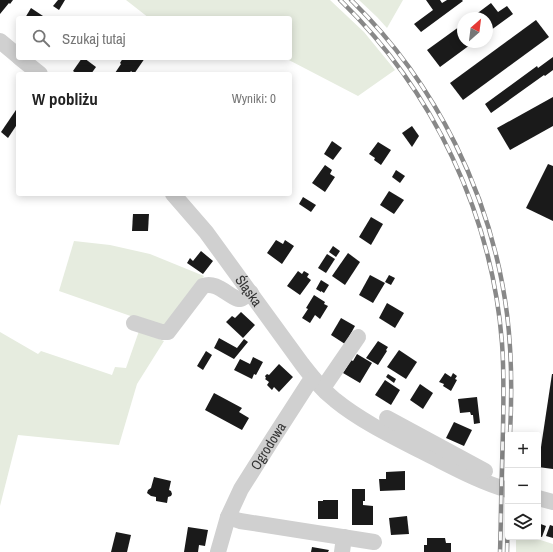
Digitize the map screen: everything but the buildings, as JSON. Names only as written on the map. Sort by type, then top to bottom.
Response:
[{"type":"street","points":[[0,41],[16,54]]},
{"type":"street","points":[[22,60],[38,72]]},
{"type":"street","name":"Śląska","points":[[175,196],[206,232],[302,364],[318,384],[339,403],[372,424],[442,462],[481,480],[505,489]]},
{"type":"street","points":[[134,323],[162,332],[168,332],[203,286],[215,286],[238,299],[241,299],[250,293]]},
{"type":"street","points":[[318,384],[358,336]]},
{"type":"street","name":"Ogrodowa","points":[[218,552],[228,517],[254,468],[308,384],[318,384]]},
{"type":"street","points":[[387,418],[485,471],[481,480]]},
{"type":"street","points":[[541,499],[553,502]]},
{"type":"street","points":[[228,517],[240,522],[343,545],[374,542]]},
{"type":"shaded area","points":[[126,0],[330,0],[364,32],[395,70],[358,96],[289,60],[292,60],[292,16],[146,16]]},
{"type":"shaded area","points":[[359,0],[403,0],[387,28]]},
{"type":"shaded area","points":[[74,241],[110,245],[150,254],[204,276],[165,328],[59,291]]},
{"type":"shaded area","points":[[139,331],[164,341],[137,384],[119,445],[18,435],[0,506],[0,332],[38,354],[41,351],[112,375],[115,367],[126,368]]},
{"type":"shaded area","points":[[516,540],[540,540],[553,544],[553,552],[516,552]]},
{"type":"railway","points":[[340,0],[373,35],[403,73],[429,114],[452,157],[471,202],[486,248],[496,295],[503,358],[504,405],[500,552]]},
{"type":"railway","points":[[351,0],[381,32],[409,67],[434,105],[455,144],[473,185],[488,227],[499,270],[507,314],[511,374],[510,432]]},
{"type":"railway","points":[[507,540],[507,552]]}]
